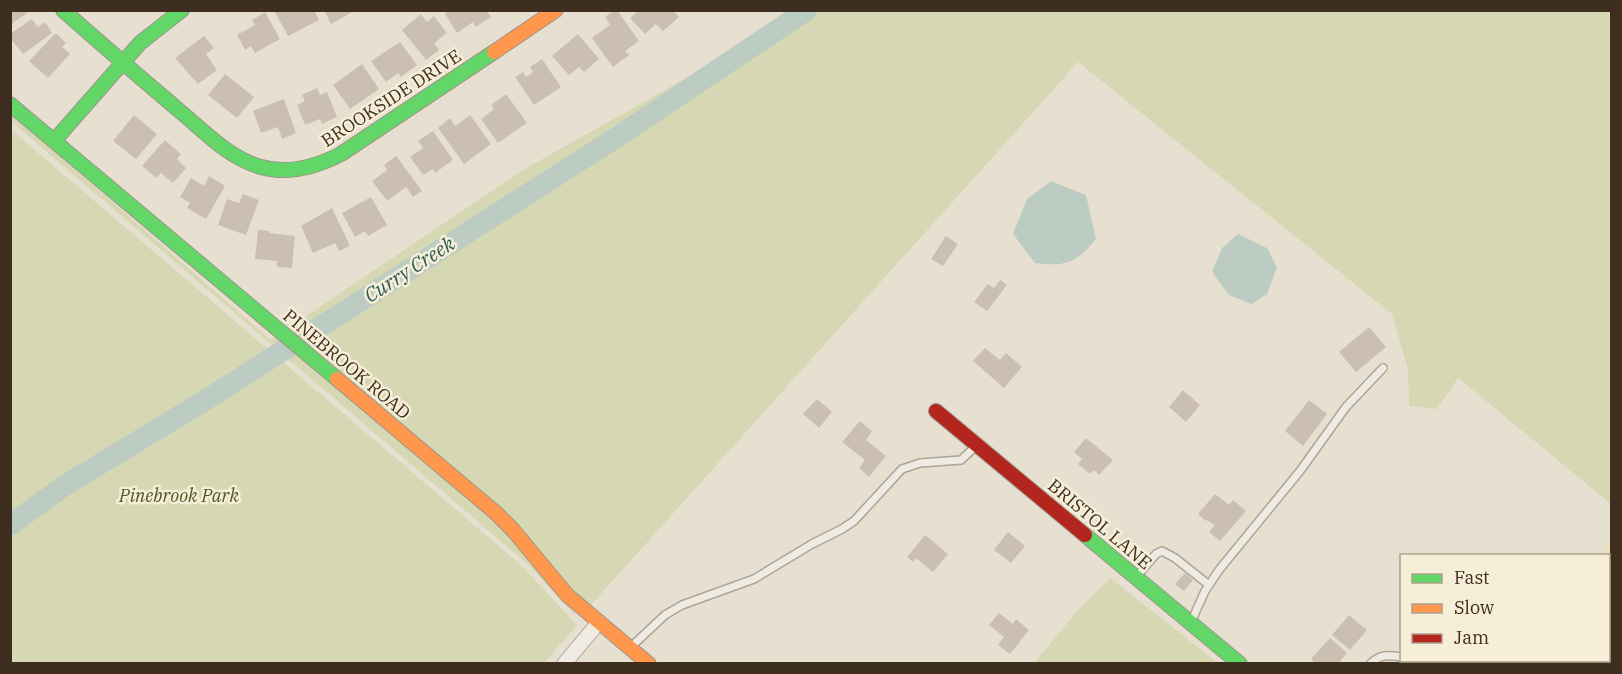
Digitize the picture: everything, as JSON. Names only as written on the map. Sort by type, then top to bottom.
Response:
[{"type":"street","name":"BROOKSIDE DRIVE","points":[[63,10],[123,64],[237,157],[275,170],[297,170],[318,165],[341,154],[556,10]]},
{"type":"street","points":[[54,141],[158,27],[182,10]]},
{"type":"street","name":"PINEBROOK ROAD","points":[[10,104],[505,522],[522,538],[557,584],[649,663]]},
{"type":"street","name":"BRISTOL LANE","points":[[936,411],[1240,663]]},
{"type":"street","points":[[564,663],[599,622]]},
{"type":"lane","points":[[1191,622],[1209,585],[1300,471],[1346,407],[1383,368]]},
{"type":"lane","points":[[630,648],[665,615],[682,605],[754,579],[842,529],[854,521],[902,469],[920,463],[961,460],[977,446]]},
{"type":"lane","points":[[1136,577],[1156,554],[1162,551],[1175,558],[1209,585]]},
{"type":"lane","points":[[1370,663],[1377,657],[1390,655],[1400,657]]},
{"type":"shaded area","points":[[1051,181],[1086,195],[1096,239],[1070,262],[1035,263],[1013,234],[1027,199]]},
{"type":"shaded area","points":[[1238,234],[1267,248],[1277,267],[1267,294],[1252,304],[1229,295],[1212,272],[1222,248]]},
{"type":"shaded area","points":[[1611,539],[1611,663],[1510,663],[1610,662],[1610,554],[1599,554]]},
{"type":"green space","points":[[798,11],[1611,11],[1611,504],[1458,378],[1437,409],[1409,406],[1408,369],[1392,314],[1078,62],[590,606],[287,329],[523,170],[752,41]]},
{"type":"green space","points":[[10,113],[271,340],[276,336],[501,526],[579,619],[525,562],[11,121]]},
{"type":"green space","name":"Pinebrook Park","points":[[10,129],[522,566],[577,625],[544,663],[11,663]]},
{"type":"green space","points":[[1110,578],[1218,663],[1034,663],[1079,609]]},
{"type":"building","points":[[10,10],[31,10],[10,25]]},
{"type":"building","points":[[278,10],[314,10],[319,20],[288,36],[275,12]]},
{"type":"building","points":[[324,10],[356,10],[331,24]]},
{"type":"building","points":[[450,10],[486,10],[491,17],[476,27],[473,22],[457,33],[445,14]]},
{"type":"building","points":[[617,10],[639,41],[625,51],[629,55],[613,67],[592,38],[610,25],[605,17]]},
{"type":"building","points":[[639,10],[673,10],[679,17],[663,31],[656,24],[645,34],[630,18]]},
{"type":"building","points":[[265,12],[280,39],[255,53],[251,46],[245,50],[237,35],[255,25],[252,20]]},
{"type":"building","points":[[421,14],[427,22],[434,16],[447,33],[434,43],[439,50],[426,60],[402,30]]},
{"type":"building","points":[[32,19],[38,27],[45,22],[52,33],[23,54],[10,38],[10,34]]},
{"type":"building","points":[[56,33],[66,43],[62,47],[70,54],[48,78],[29,61]]},
{"type":"building","points":[[578,34],[599,59],[584,72],[579,67],[569,75],[552,56]]},
{"type":"building","points":[[204,36],[214,48],[206,54],[217,70],[198,84],[175,58]]},
{"type":"building","points":[[400,42],[417,65],[401,77],[398,73],[386,82],[371,61]]},
{"type":"building","points":[[542,59],[561,87],[534,105],[515,77],[523,72],[526,77],[533,72],[530,67]]},
{"type":"building","points":[[362,64],[379,89],[350,109],[333,85]]},
{"type":"building","points":[[225,74],[254,97],[237,118],[208,95]]},
{"type":"building","points":[[317,88],[320,95],[327,92],[337,117],[322,124],[320,119],[305,125],[297,105],[305,101],[302,95]]},
{"type":"building","points":[[506,94],[527,123],[498,143],[481,119],[494,109],[491,105]]},
{"type":"building","points":[[284,99],[296,133],[282,139],[278,127],[261,133],[253,111]]},
{"type":"building","points":[[134,115],[157,134],[136,159],[113,141]]},
{"type":"building","points":[[470,115],[491,144],[464,164],[438,128],[450,118],[455,126]]},
{"type":"building","points":[[433,131],[453,160],[435,173],[433,169],[423,175],[410,157],[423,148],[418,141]]},
{"type":"building","points":[[165,140],[181,154],[177,159],[186,168],[173,183],[161,173],[156,178],[142,166]]},
{"type":"building","points":[[396,156],[422,191],[413,197],[406,187],[387,201],[372,181],[387,170],[384,165]]},
{"type":"building","points":[[209,176],[225,186],[206,219],[187,208],[190,203],[180,197],[191,178],[204,186]]},
{"type":"building","points":[[243,194],[259,200],[246,235],[218,225],[227,199],[239,203]]},
{"type":"building","points":[[371,197],[387,225],[368,236],[365,231],[355,237],[342,213]]},
{"type":"building","points":[[332,208],[350,246],[339,251],[335,243],[313,253],[301,226]]},
{"type":"building","points":[[258,230],[295,236],[292,268],[277,267],[277,261],[255,259]]},
{"type":"building","points":[[946,236],[958,244],[943,266],[931,259]]},
{"type":"building","points":[[1000,280],[1007,285],[987,311],[974,302],[988,284],[994,288]]},
{"type":"building","points":[[1369,327],[1386,347],[1356,372],[1339,352]]},
{"type":"building","points":[[985,348],[1000,360],[1006,353],[1022,367],[1004,388],[973,361]]},
{"type":"building","points":[[1183,390],[1200,405],[1186,422],[1169,407]]},
{"type":"building","points":[[817,399],[832,412],[819,428],[803,414]]},
{"type":"building","points":[[1309,400],[1327,414],[1303,446],[1285,431]]},
{"type":"building","points":[[860,421],[872,431],[866,440],[886,456],[869,477],[859,468],[865,460],[842,442]]},
{"type":"building","points":[[1086,438],[1113,460],[1099,475],[1094,470],[1090,474],[1078,464],[1082,459],[1074,452]]},
{"type":"building","points":[[1215,494],[1229,505],[1233,500],[1246,511],[1220,541],[1209,532],[1215,525],[1198,514]]},
{"type":"building","points":[[1008,532],[1025,546],[1011,563],[994,550]]},
{"type":"building","points":[[925,535],[948,554],[933,572],[916,558],[913,562],[907,557]]},
{"type":"building","points":[[1185,573],[1193,580],[1184,591],[1175,584]]},
{"type":"building","points":[[999,613],[1013,624],[1016,619],[1029,630],[1010,654],[998,645],[1004,637],[989,625]]},
{"type":"building","points":[[1349,615],[1367,630],[1350,650],[1332,635]]},
{"type":"building","points":[[1330,638],[1347,653],[1338,664],[1315,664],[1311,659]]},
{"type":"waterway","name":"Curry Creek","points":[[10,525],[67,484],[201,403],[614,139],[807,10]]},
{"type":"traffic: fast","points":[[63,10],[228,151],[249,163],[271,169],[302,168],[322,163],[341,154],[494,52]]},
{"type":"traffic: fast","points":[[54,141],[140,43],[182,10]]},
{"type":"traffic: fast","points":[[10,104],[337,379]]},
{"type":"traffic: fast","points":[[1085,535],[1240,664]]},
{"type":"traffic: slow","points":[[494,52],[556,10]]},
{"type":"traffic: slow","points":[[337,379],[496,513],[567,595],[649,664]]},
{"type":"traffic: jam","points":[[936,411],[1085,535]]}]
